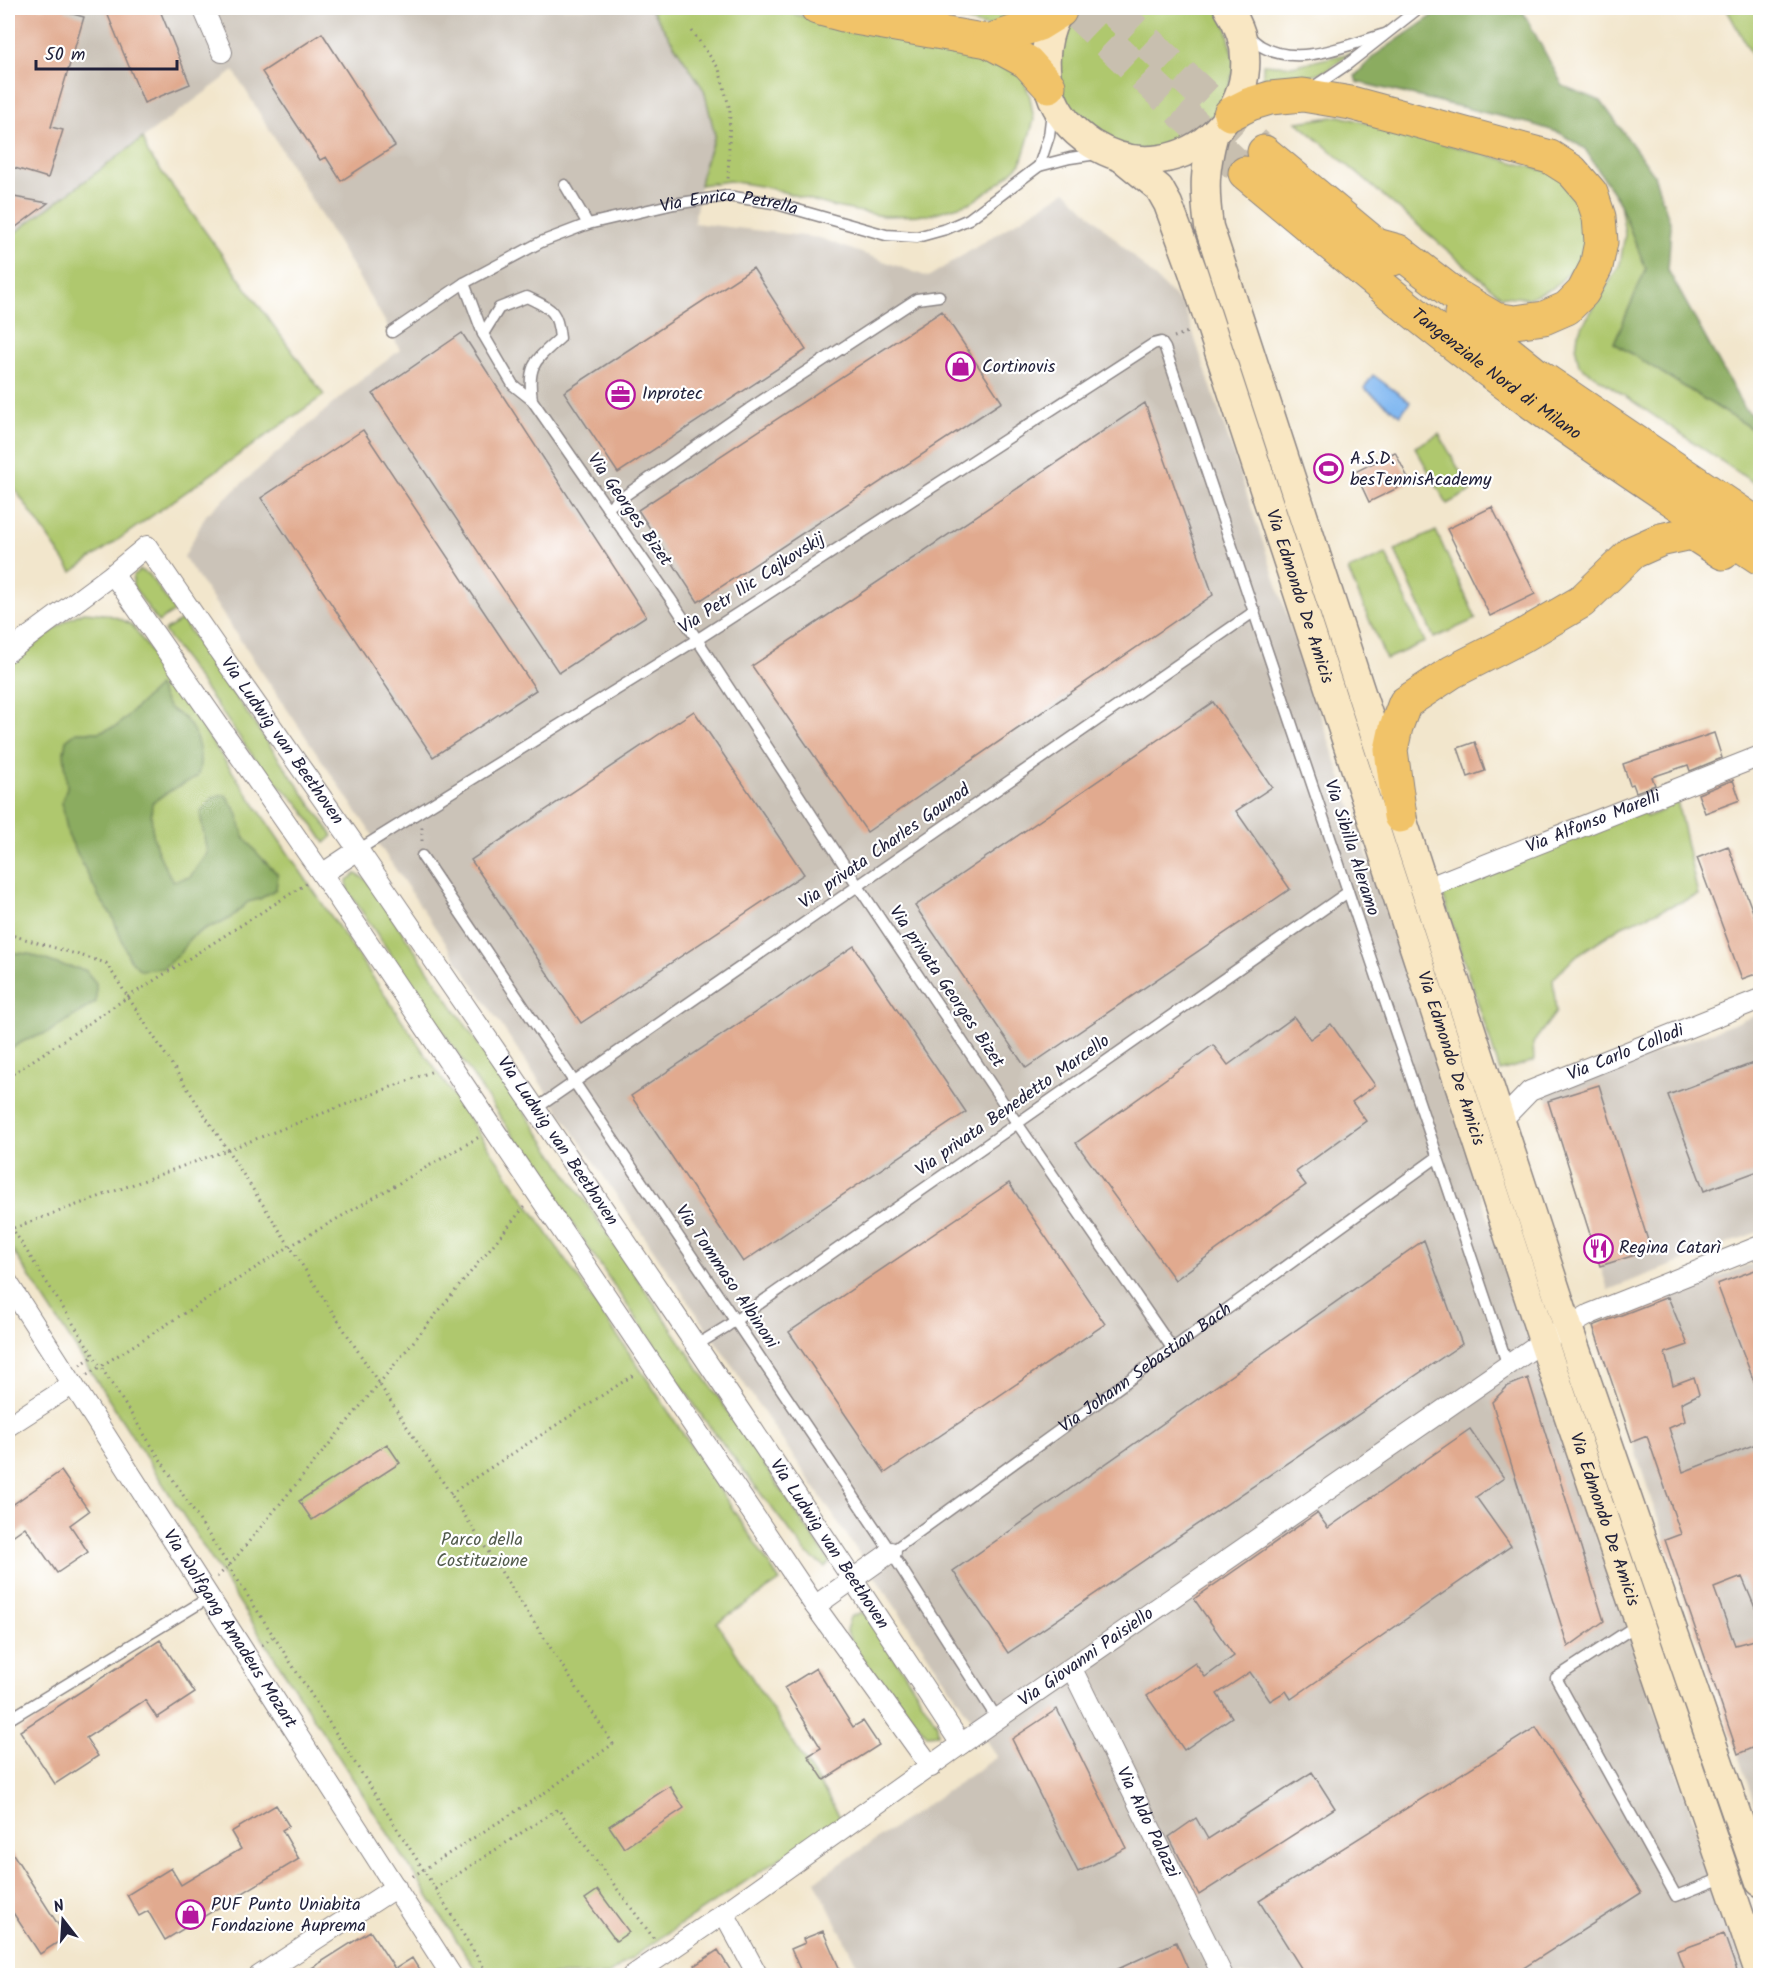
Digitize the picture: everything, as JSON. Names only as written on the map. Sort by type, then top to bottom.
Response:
[{"type":"highway","points":[[817,8],[855,18],[988,41],[1027,62],[1051,92]]},
{"type":"highway","points":[[988,41],[1039,24],[1061,9]]},
{"type":"highway","points":[[1222,123],[1250,104],[1270,98],[1303,95],[1351,103],[1550,157],[1572,171],[1591,193],[1599,217],[1601,242],[1596,267],[1583,292],[1567,308],[1544,318],[1515,322],[1495,319],[1455,295],[1398,251],[1376,245]]},
{"type":"highway","name":"Tangenziale Nord di Milano","points":[[1761,526],[1537,375],[1376,245],[1255,163],[1383,288],[1527,399],[1660,492],[1761,558]]},
{"type":"highway","points":[[1400,816],[1391,750],[1396,727],[1405,703],[1433,684],[1581,602],[1633,552],[1660,540],[1692,533],[1761,577]]},
{"type":"main road","points":[[1051,92],[1046,73],[1047,49],[1052,29],[1061,9]]},
{"type":"main road","name":"Via Edmondo De Amicis","points":[[1234,18],[1244,46],[1245,64],[1242,84],[1206,160],[1204,192],[1209,227],[1500,1122],[1556,1334],[1640,1623],[1761,1974]]},
{"type":"main road","name":"Via Edmondo De Amicis","points":[[1051,92],[1069,126],[1079,136],[1115,156],[1159,188],[1168,204],[1556,1334],[1761,1882]]},
{"type":"main road","points":[[1115,156],[1141,161],[1159,160],[1177,155],[1193,149],[1222,123]]},
{"type":"street","points":[[203,8],[222,52]]},
{"type":"street","name":"Via Ludwig van Beethoven","points":[[113,574],[147,546],[358,850],[853,1580],[961,1744]]},
{"type":"street","points":[[8,652],[113,574],[322,874],[815,1606],[930,1767]]},
{"type":"street","name":"Via Alfonso Marelli","points":[[1424,889],[1761,756]]},
{"type":"street","points":[[322,874],[358,850]]},
{"type":"street","name":"Via Carlo Collodi","points":[[1500,1122],[1530,1091],[1761,999]]},
{"type":"street","name":"Via Giovanni Paisiello","points":[[632,1976],[961,1744],[1556,1334],[1596,1311],[1761,1246]]},
{"type":"street","name":"Via Wolfgang Amadeus Mozart","points":[[8,1283],[452,1976]]},
{"type":"street","points":[[8,1426],[73,1384]]},
{"type":"street","name":"Via Johann Sebastian Bach","points":[[815,1606],[891,1552]]},
{"type":"street","name":"Via Aldo Palazzi","points":[[1072,1669],[1223,1976]]},
{"type":"street","points":[[259,1976],[396,1887]]},
{"type":"street","points":[[724,1913],[758,1976]]},
{"type":"lane","points":[[1303,95],[1349,63],[1419,8]]},
{"type":"lane","points":[[1234,18],[1262,47],[1282,53],[1310,55],[1384,34]]},
{"type":"lane","points":[[1039,166],[1049,136],[1051,92]]},
{"type":"lane","name":"Via Enrico Petrella","points":[[392,332],[464,283],[541,242],[588,224],[674,204],[727,196],[774,203],[886,235],[917,237],[946,229],[969,219],[1039,166],[1087,154],[1115,156]]},
{"type":"lane","points":[[565,184],[588,224]]},
{"type":"lane","points":[[464,283],[483,334]]},
{"type":"lane","points":[[608,508],[749,409],[917,299],[939,296]]},
{"type":"lane","points":[[483,334],[499,308],[527,297],[551,309],[558,321],[560,338],[536,360],[529,378],[532,400]]},
{"type":"lane","name":"Via Georges Bizet","points":[[483,334],[513,386],[532,400],[698,639]]},
{"type":"lane","name":"Via Sibilla Aleramo","points":[[1161,342],[1255,611],[1436,1158],[1508,1366]]},
{"type":"lane","name":"Via Petr Ilic Cajkovskij","points":[[358,850],[698,639],[1144,350],[1161,342]]},
{"type":"lane","name":"Via privata Charles Gounod","points":[[534,1110],[1255,611]]},
{"type":"lane","name":"Via privata Georges Bizet","points":[[698,639],[858,886],[1017,1123],[1173,1348]]},
{"type":"lane","name":"Via Tommaso Albinoni","points":[[422,856],[891,1552],[998,1719]]},
{"type":"lane","name":"Via privata Benedetto Marcello","points":[[695,1346],[1348,892]]},
{"type":"lane","name":"Via Johann Sebastian Bach","points":[[891,1552],[1436,1158]]},
{"type":"lane","points":[[8,1720],[207,1592]]},
{"type":"lane","points":[[1640,1623],[1556,1678],[1676,1896],[1727,1876]]},
{"type":"path","points":[[692,31],[719,69],[730,110],[727,196]]},
{"type":"path","points":[[1161,342],[1210,324]]},
{"type":"path","points":[[422,810],[422,856]]},
{"type":"path","points":[[8,1077],[128,997],[322,874]]},
{"type":"path","points":[[8,934],[106,963],[612,1744],[540,1796],[396,1887]]},
{"type":"path","points":[[10,1229],[451,1065]]},
{"type":"path","points":[[73,1384],[290,1246],[494,1129]]},
{"type":"path","points":[[207,1592],[527,1203],[538,1195]]},
{"type":"path","points":[[8,1222],[10,1229],[101,1366],[489,1976]]},
{"type":"path","points":[[450,1494],[651,1363]]},
{"type":"path","points":[[435,1889],[558,1809],[664,1953]]},
{"type":"shaded area","points":[[8,8],[650,8],[704,90],[715,135],[703,169],[694,223],[820,238],[928,277],[1066,191],[1184,306],[1545,1388],[1747,1975],[862,1975],[815,1881],[997,1757],[184,557],[206,515],[351,388],[400,350],[234,71],[8,238]]},
{"type":"shaded area","points":[[1760,1014],[1760,1231],[1608,1290],[1546,1094]]},
{"type":"shaded area","points":[[1760,1261],[1760,1820],[1593,1326]]},
{"type":"green space","points":[[650,8],[768,8],[998,61],[1022,74],[1030,97],[1034,120],[1021,163],[1002,181],[972,202],[929,215],[883,216],[835,207],[766,187],[729,181],[700,185],[715,135],[704,90]]},
{"type":"green space","points":[[916,8],[1039,8],[992,28]]},
{"type":"green space","points":[[1074,8],[1216,8],[1225,19],[1235,66],[1222,109],[1169,149],[1124,150],[1070,111],[1055,69],[1065,21]]},
{"type":"green space","points":[[1444,8],[1521,8],[1563,86],[1601,101],[1654,175],[1671,225],[1668,270],[1744,408],[1760,421],[1760,434],[1614,343],[1646,269],[1620,204],[1585,149],[1560,133],[1532,124],[1357,82],[1355,76],[1374,56]]},
{"type":"green space","points":[[1726,8],[1760,8],[1760,70]]},
{"type":"green space","points":[[1351,53],[1327,70],[1307,77],[1263,84],[1263,64],[1292,66]]},
{"type":"green space","points":[[1340,116],[1562,175],[1588,220],[1586,245],[1575,267],[1553,288],[1528,298],[1501,296],[1297,122]]},
{"type":"green space","points":[[143,138],[148,153],[324,395],[72,572],[8,479],[8,238]]},
{"type":"green space","points":[[1620,204],[1646,269],[1614,343],[1760,434],[1760,487],[1579,365],[1576,350],[1578,333],[1620,264],[1625,234]]},
{"type":"green space","points":[[1439,434],[1471,491],[1447,504],[1415,447]]},
{"type":"green space","points":[[1436,531],[1476,619],[1434,638],[1395,550]]},
{"type":"green space","points":[[1386,554],[1425,642],[1386,659],[1348,570]]},
{"type":"green space","points":[[140,570],[149,574],[175,611],[158,622],[133,586],[133,576]]},
{"type":"green space","name":"Parco della Costituzione","points":[[83,612],[109,615],[133,626],[649,1382],[780,1581],[717,1623],[841,1818],[608,1975],[479,1975],[8,1243],[8,665],[67,620]]},
{"type":"green space","points":[[182,620],[333,836],[325,843],[299,804],[262,769],[164,631]]},
{"type":"green space","points":[[158,686],[167,705],[190,725],[200,755],[197,777],[152,803],[151,814],[155,844],[173,881],[190,877],[207,853],[200,813],[213,797],[226,795],[237,812],[243,835],[278,875],[276,889],[260,899],[248,902],[222,923],[206,928],[190,938],[180,953],[163,968],[140,970],[129,958],[112,916],[99,897],[68,835],[62,803],[67,787],[64,752],[66,740],[76,732],[98,732],[117,726]]},
{"type":"green space","points":[[1676,796],[1698,895],[1622,926],[1577,955],[1553,979],[1556,1012],[1533,1043],[1534,1061],[1500,1071],[1443,896],[1446,888],[1642,807],[1646,817],[1664,810],[1660,800]]},
{"type":"green space","points":[[356,874],[367,880],[830,1562],[825,1567],[807,1554],[704,1419],[348,891],[347,880]]},
{"type":"green space","points":[[8,952],[29,954],[60,965],[85,970],[96,983],[96,1002],[49,1032],[24,1041],[8,1050]]},
{"type":"green space","points":[[862,1612],[871,1621],[937,1724],[938,1734],[927,1735],[854,1648],[846,1630],[850,1617]]},
{"type":"water","points":[[1373,375],[1410,402],[1400,415],[1364,388]]},
{"type":"building","points":[[8,8],[64,8],[66,12],[84,17],[51,127],[63,130],[48,178],[8,166]]},
{"type":"building","points":[[105,8],[159,8],[190,84],[144,103]]},
{"type":"building","points":[[322,33],[395,146],[341,181],[326,157],[320,160],[262,72]]},
{"type":"building","points":[[8,196],[48,203],[8,233]]},
{"type":"building","points":[[753,268],[806,350],[618,473],[564,392]]},
{"type":"building","points":[[942,311],[1002,402],[698,602],[638,510]]},
{"type":"building","points":[[462,333],[646,616],[559,673],[373,394]]},
{"type":"building","points":[[1145,403],[1213,595],[867,832],[752,666]]},
{"type":"building","points":[[363,430],[536,690],[433,757],[261,498]]},
{"type":"building","points":[[1395,452],[1410,482],[1369,502],[1355,472]]},
{"type":"building","points":[[1492,507],[1535,594],[1490,616],[1447,529]]},
{"type":"building","points":[[1213,702],[1272,787],[1236,811],[1290,889],[1026,1068],[915,906]]},
{"type":"building","points":[[694,711],[804,874],[581,1023],[471,860]]},
{"type":"building","points":[[1714,733],[1722,758],[1690,771],[1688,765],[1652,777],[1655,785],[1636,792],[1633,784],[1630,785],[1623,764]]},
{"type":"building","points":[[1475,742],[1485,771],[1468,777],[1458,748]]},
{"type":"building","points":[[1733,780],[1740,800],[1705,813],[1698,794]]},
{"type":"building","points":[[1728,846],[1761,933],[1761,972],[1742,979],[1697,858]]},
{"type":"building","points":[[854,946],[966,1112],[743,1262],[631,1096]]},
{"type":"building","points":[[1294,1017],[1310,1039],[1331,1024],[1375,1085],[1352,1102],[1366,1121],[1296,1172],[1306,1185],[1175,1280],[1076,1143],[1213,1045],[1228,1065]]},
{"type":"building","points":[[1761,1060],[1761,1170],[1704,1191],[1668,1095]]},
{"type":"building","points":[[1599,1085],[1651,1250],[1600,1266],[1548,1101]]},
{"type":"building","points":[[1009,1183],[1105,1324],[885,1473],[789,1332]]},
{"type":"building","points":[[1424,1240],[1462,1344],[1008,1653],[953,1571]]},
{"type":"building","points":[[1755,1270],[1761,1285],[1759,1395],[1717,1284]]},
{"type":"building","points":[[1668,1297],[1688,1345],[1665,1353],[1673,1385],[1694,1377],[1699,1394],[1681,1403],[1685,1421],[1669,1428],[1683,1472],[1761,1442],[1761,1622],[1742,1577],[1714,1588],[1735,1645],[1761,1638],[1761,1744],[1738,1754],[1665,1540],[1681,1534],[1647,1436],[1632,1442],[1593,1326]]},
{"type":"building","points":[[1528,1378],[1604,1621],[1568,1647],[1492,1402],[1508,1386]]},
{"type":"building","points":[[1470,1429],[1504,1478],[1476,1497],[1511,1546],[1291,1699],[1286,1691],[1270,1701],[1250,1672],[1217,1694],[1232,1717],[1184,1750],[1147,1696],[1195,1663],[1205,1677],[1234,1656],[1194,1599],[1317,1513],[1328,1528]]},
{"type":"building","points":[[387,1444],[400,1463],[312,1520],[299,1501]]},
{"type":"building","points":[[61,1471],[89,1511],[70,1525],[88,1552],[57,1573],[25,1527],[8,1539],[8,1508]]},
{"type":"building","points":[[160,1640],[195,1693],[157,1718],[145,1700],[86,1738],[98,1756],[55,1784],[20,1731]]},
{"type":"building","points":[[816,1668],[853,1727],[863,1721],[879,1745],[824,1780],[808,1756],[821,1748],[784,1688]]},
{"type":"building","points":[[1057,1709],[1126,1848],[1078,1872],[1012,1739]]},
{"type":"building","points":[[1536,1727],[1641,1893],[1511,1976],[1306,1976],[1259,1901]]},
{"type":"building","points":[[1312,1772],[1335,1808],[1199,1895],[1169,1837],[1196,1818],[1208,1839]]},
{"type":"building","points":[[670,1786],[684,1808],[624,1848],[609,1826]]},
{"type":"building","points":[[276,1805],[289,1826],[282,1830],[299,1859],[165,1940],[148,1911],[139,1916],[127,1895],[171,1868],[181,1885],[241,1849],[231,1832]]},
{"type":"building","points":[[8,1846],[66,1937],[40,1954],[8,1905]]},
{"type":"building","points":[[598,1890],[629,1932],[616,1941],[585,1899]]},
{"type":"building","points":[[370,1931],[395,1969],[412,1958],[423,1976],[299,1976]]},
{"type":"building","points":[[823,1931],[840,1970],[827,1976],[803,1976],[791,1949],[805,1943],[803,1939]]},
{"type":"building","points":[[1724,1934],[1739,1976],[1686,1976],[1677,1951]]},
{"type":"building","points":[[1176,1942],[1191,1976],[1103,1976]]},
{"type":"building","points":[[718,1950],[734,1976],[701,1976],[695,1965]]},
{"type":"tunnel","points":[[1072,8],[1245,173]]},
{"type":"tunnel","points":[[1111,8],[1264,152]]},
{"type":"place","name":"Cortinovis","points":[[961,367]]},
{"type":"place","name":"Inprotec","points":[[621,394]]},
{"type":"place","name":"A.S.D. besTennisAcademy","points":[[1329,469]]},
{"type":"place","name":"Regina Catarì","points":[[1598,1248]]},
{"type":"place","name":"PUF Punto Uniabita Fondazione Auprema","points":[[190,1915]]}]
